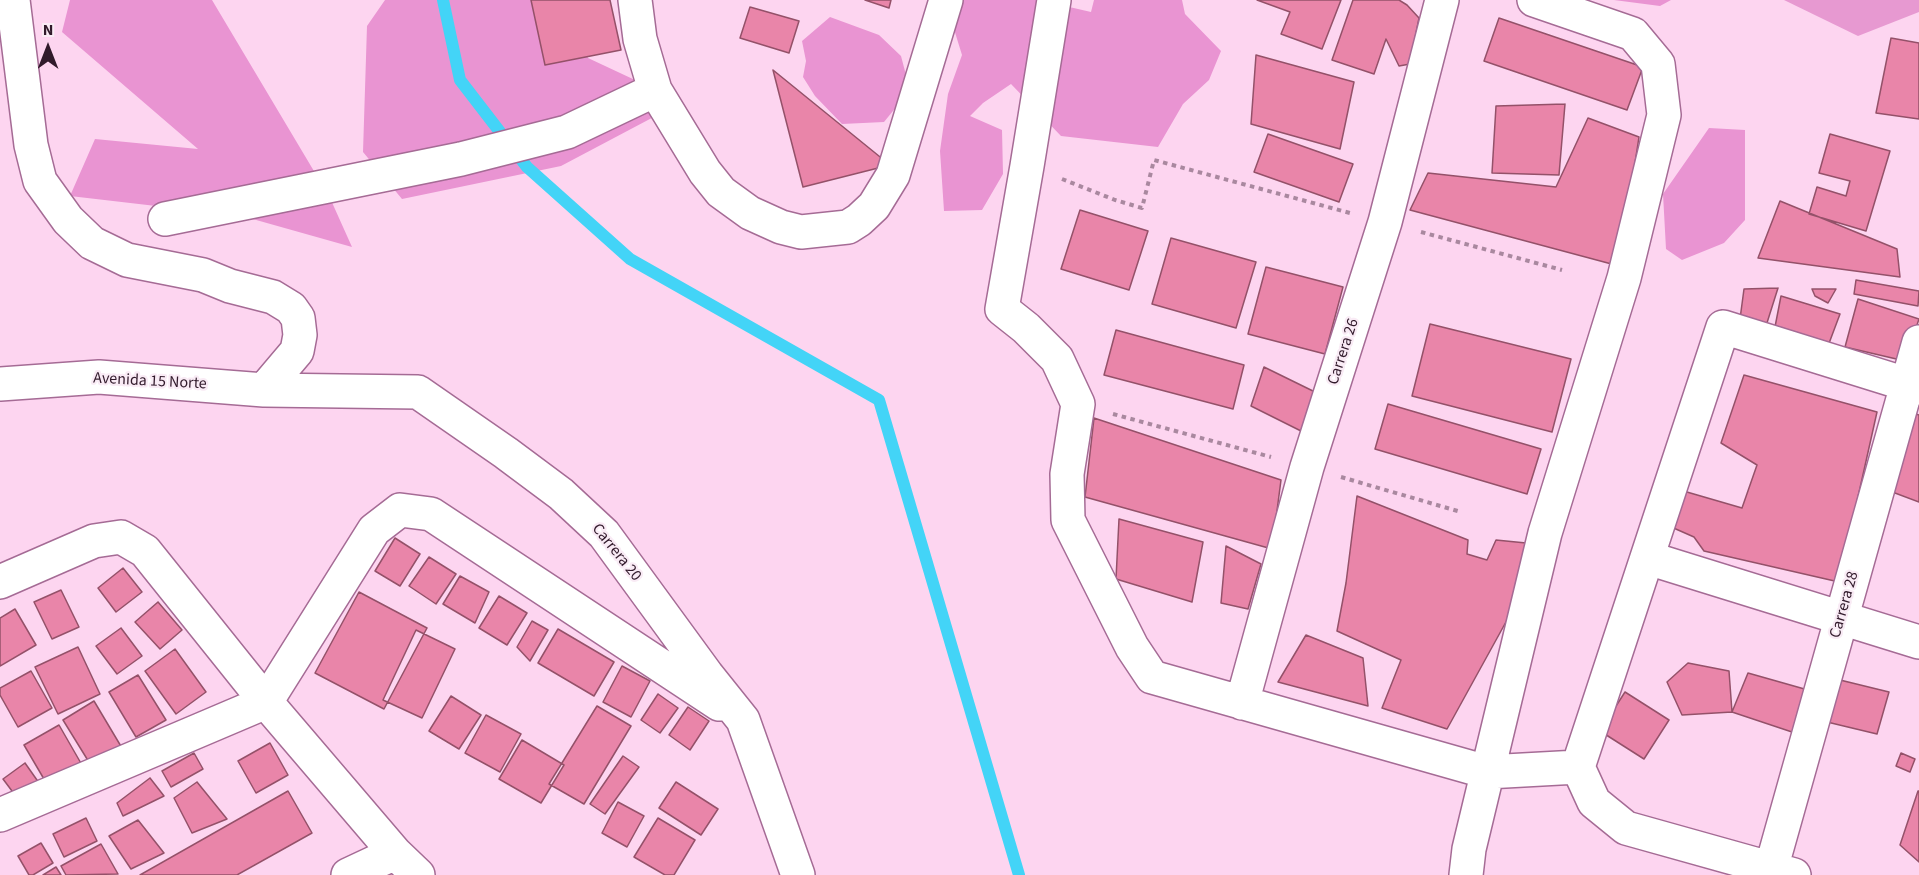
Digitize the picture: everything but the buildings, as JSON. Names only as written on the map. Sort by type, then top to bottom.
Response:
[{"type":"street","points":[[13,0],[31,145],[40,181],[68,220],[92,243],[127,260],[203,274],[231,286],[273,297],[291,308],[298,318],[300,335],[297,351],[264,390]]},
{"type":"street","points":[[635,0],[640,39],[655,90],[705,172],[721,192],[750,213],[781,227],[801,232],[848,227],[874,206],[892,175],[946,0]]},
{"type":"street","points":[[1054,0],[1028,166],[1002,309],[1026,328],[1057,359],[1078,404],[1066,474],[1068,520],[1132,647],[1152,677],[1487,772],[1578,767]]},
{"type":"street","name":"Carrera 26","points":[[1242,703],[1307,467],[1385,222],[1442,0]]},
{"type":"street","points":[[1466,875],[1469,849],[1545,533],[1624,278],[1664,115],[1659,64],[1633,34],[1534,0]]},
{"type":"street","points":[[165,219],[461,159],[567,132],[655,90]]},
{"type":"street","points":[[1782,872],[1626,828],[1594,802],[1578,767],[1723,327],[1913,386]]},
{"type":"street","name":"Carrera 28","points":[[1782,872],[1842,618],[1913,386],[1919,342]]},
{"type":"street","name":"Avenida 15 Norte","points":[[0,384],[99,377],[264,390]]},
{"type":"street","name":"Carrera 20","points":[[264,390],[418,392],[561,494],[604,534],[707,675],[743,720],[798,875]]},
{"type":"street","points":[[0,815],[266,702],[374,530],[400,510],[431,514],[743,720]]},
{"type":"street","points":[[0,582],[94,541],[121,537],[144,551],[266,702],[394,853],[418,875]]},
{"type":"street","points":[[1648,558],[1919,642]]},
{"type":"street","points":[[348,875],[394,853]]},
{"type":"path","points":[[1028,166],[1115,200],[1142,208],[1154,160],[1562,270]]},
{"type":"shaded area","points":[[70,0],[212,0],[330,198],[352,247],[242,216],[70,196],[95,139],[198,149],[62,32]]},
{"type":"shaded area","points":[[385,0],[582,0],[588,58],[682,102],[561,166],[402,199],[363,152],[367,26]]},
{"type":"shaded area","points":[[945,0],[1039,0],[1091,12],[1094,0],[1182,0],[1185,14],[1221,51],[1209,80],[1183,104],[1158,147],[1061,136],[1011,84],[983,103],[970,116],[1002,130],[1003,174],[982,210],[944,211],[940,151],[948,94],[962,55]]},
{"type":"shaded area","points":[[1614,0],[1671,0],[1660,6]]},
{"type":"shaded area","points":[[1784,0],[1919,0],[1919,12],[1858,36]]},
{"type":"shaded area","points":[[830,17],[879,35],[901,56],[910,90],[884,122],[842,124],[815,96],[803,77],[806,61],[802,41]]},
{"type":"shaded area","points":[[1709,128],[1745,130],[1745,220],[1724,243],[1682,260],[1666,249],[1663,194]]},
{"type":"waterway","points":[[443,0],[460,80],[527,167],[630,259],[879,400],[1019,875]]}]
